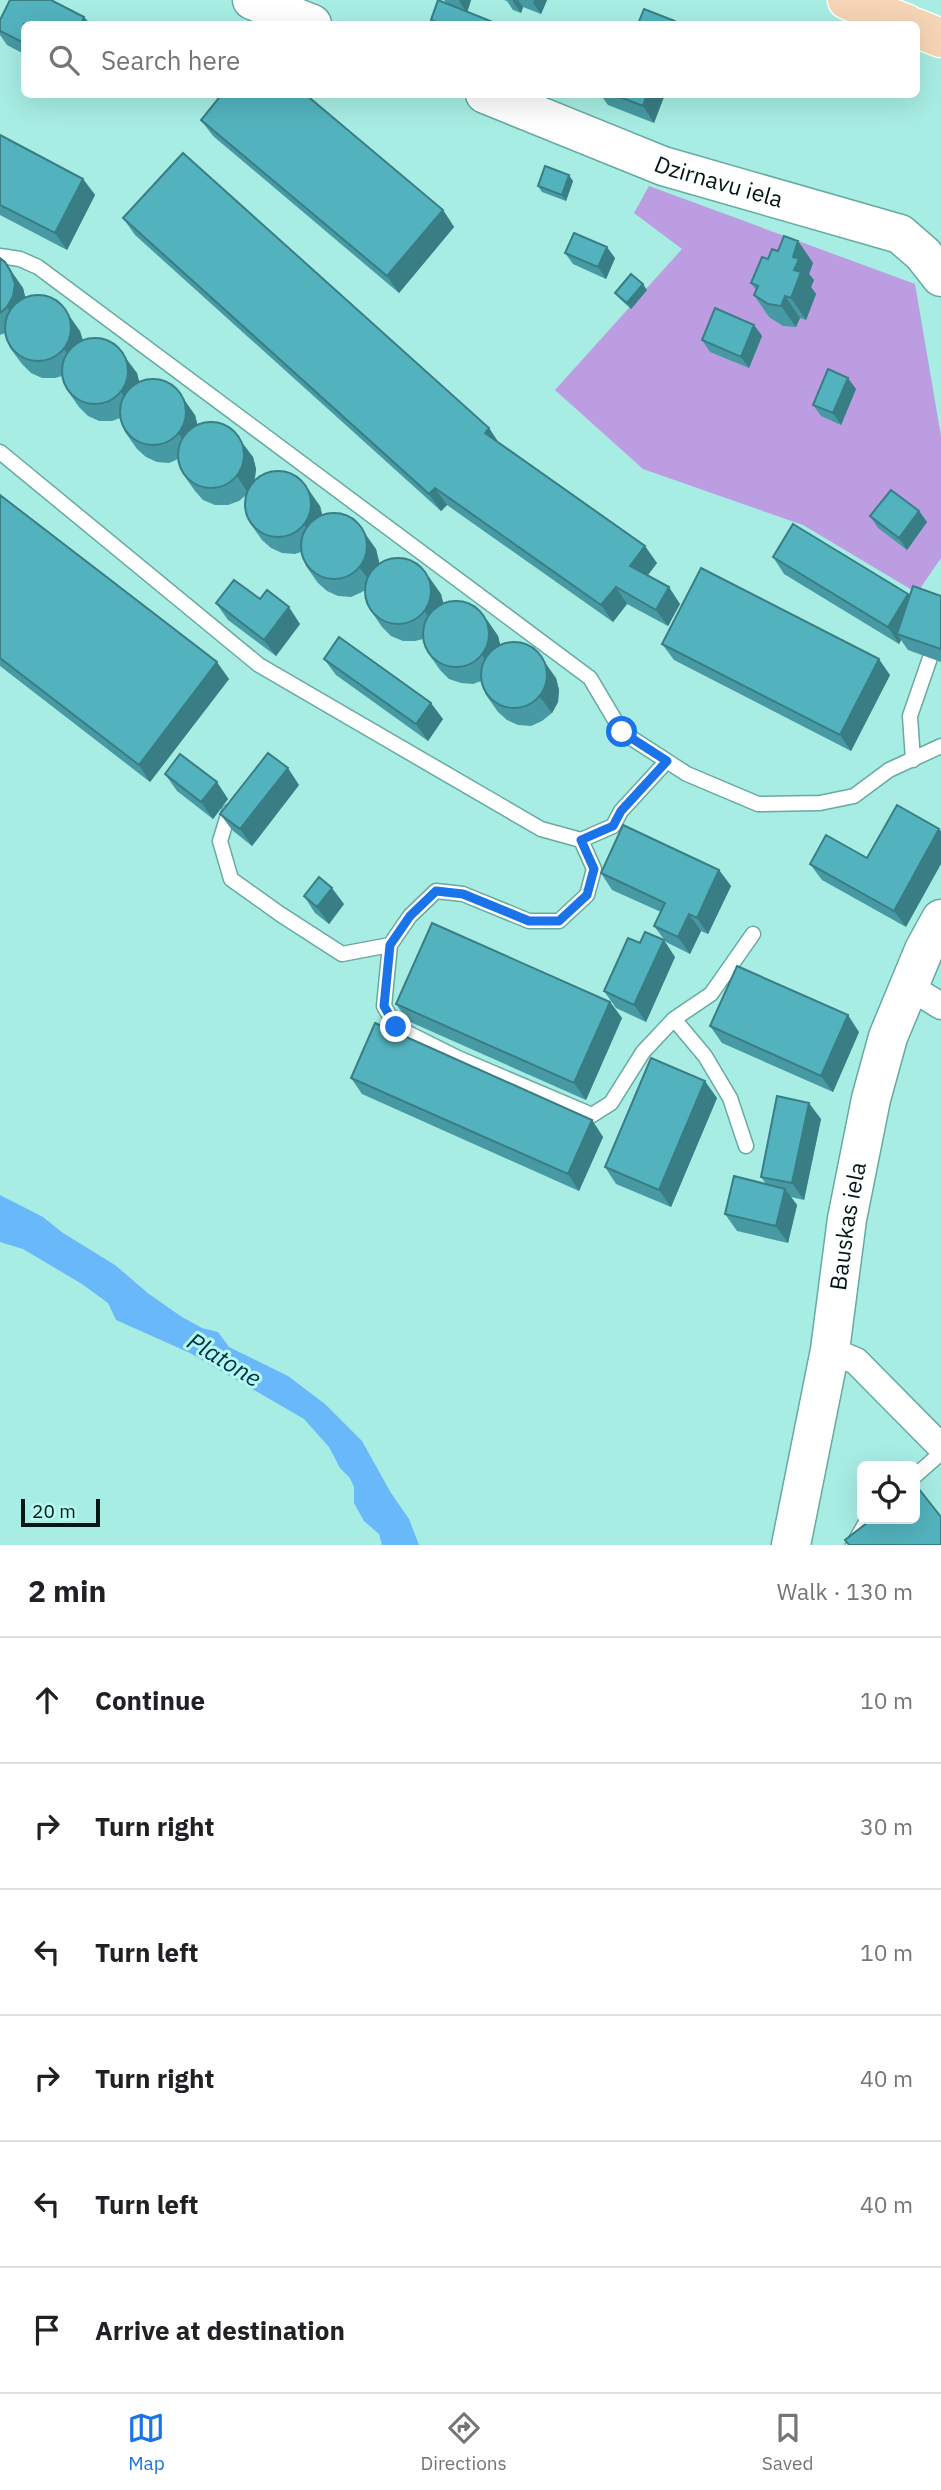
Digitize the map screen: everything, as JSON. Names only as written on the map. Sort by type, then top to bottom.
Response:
[{"type":"main road","points":[[847,0],[900,21]]},
{"type":"main road","points":[[920,30],[941,38]]},
{"type":"street","points":[[252,0],[304,21]]},
{"type":"street","name":"Dzirnavu iela","points":[[495,98],[663,166],[900,234],[923,254],[941,277]]},
{"type":"street","name":"Bauskas iela","points":[[791,1545],[830,1350],[847,1219],[871,1099],[888,1037],[926,996],[924,950],[941,919]]},
{"type":"street","points":[[830,1350],[856,1361],[941,1447]]},
{"type":"lane","points":[[0,256],[20,259],[38,267],[590,678],[622,732],[687,774],[758,804],[820,803],[854,796],[889,770],[941,746]]},
{"type":"lane","points":[[0,452],[259,665],[541,829],[581,840],[613,826],[621,811],[667,761]]},
{"type":"lane","points":[[913,760],[910,716],[930,658]]},
{"type":"lane","points":[[229,812],[220,841],[231,879],[342,954],[390,945]]},
{"type":"lane","points":[[581,840],[594,869],[587,895],[559,921],[529,921],[463,894],[436,891],[410,916],[390,945],[384,1006],[396,1027],[458,1058],[592,1115],[611,1104],[643,1052],[674,1019],[711,994],[753,934]]},
{"type":"lane","points":[[674,1019],[705,1056],[730,1098],[746,1146]]},
{"type":"lane","points":[[920,1472],[941,1453]]},
{"type":"lane","points":[[853,1545],[865,1524]]},
{"type":"shaded area","points":[[649,186],[915,284],[941,436],[941,558],[917,593],[803,525],[643,469],[555,390],[682,249],[634,213]]},
{"type":"water","name":"Platone","points":[[0,1195],[43,1217],[63,1233],[115,1265],[182,1317],[202,1328],[218,1332],[229,1347],[288,1376],[325,1404],[362,1441],[409,1519],[419,1545],[382,1545],[379,1534],[364,1521],[354,1503],[354,1487],[350,1478],[340,1468],[329,1447],[304,1419],[190,1353],[116,1320],[108,1303],[82,1284],[23,1249],[0,1242]]},
{"type":"building","points":[[10,0],[51,0],[84,17],[82,21],[21,21],[21,42],[0,31],[0,20]]},
{"type":"building","points":[[438,0],[490,21],[434,21],[431,20]]},
{"type":"building","points":[[644,9],[675,21],[639,21]]},
{"type":"building","points":[[219,98],[310,98],[443,210],[387,276],[201,120]]},
{"type":"building","points":[[622,98],[646,98],[643,106]]},
{"type":"building","points":[[0,135],[83,179],[55,233],[0,205]]},
{"type":"building","points":[[183,153],[489,428],[485,433],[645,546],[630,566],[669,587],[656,610],[616,587],[601,605],[435,488],[429,494],[123,218]]},
{"type":"building","points":[[545,166],[569,175],[562,195],[538,186]]},
{"type":"building","points":[[574,233],[607,247],[598,267],[565,253]]},
{"type":"building","points":[[784,236],[798,241],[793,257],[799,259],[794,270],[801,272],[791,298],[785,296],[781,306],[768,304],[754,295],[758,286],[751,283],[762,257],[768,259],[772,249],[778,251]]},
{"type":"building","points":[[0,258],[11,272],[15,284],[13,296],[0,313]]},
{"type":"building","points":[[631,274],[643,284],[627,303],[615,293]]},
{"type":"building","points":[[31,295],[45,295],[57,300],[66,309],[71,328],[69,341],[62,352],[45,361],[31,361],[19,356],[10,347],[5,335],[5,321],[10,309],[19,300]]},
{"type":"building","points":[[715,308],[754,325],[741,357],[702,340]]},
{"type":"building","points":[[88,338],[102,338],[114,343],[123,352],[128,371],[126,384],[119,395],[102,404],[88,404],[76,399],[67,390],[62,378],[62,364],[67,352],[76,343]]},
{"type":"building","points":[[828,369],[848,378],[833,413],[813,405]]},
{"type":"building","points":[[146,379],[160,379],[172,384],[181,393],[186,412],[184,425],[177,436],[160,445],[146,445],[134,440],[125,431],[120,419],[120,405],[125,393],[134,384]]},
{"type":"building","points":[[204,422],[218,422],[230,427],[239,436],[244,455],[242,468],[235,479],[218,488],[204,488],[192,483],[183,474],[178,462],[178,448],[183,436],[192,427]]},
{"type":"building","points":[[271,471],[285,471],[297,476],[306,485],[311,504],[309,517],[302,528],[285,537],[271,537],[259,532],[250,523],[245,511],[245,497],[250,485],[259,476]]},
{"type":"building","points":[[891,490],[919,511],[899,538],[870,516]]},
{"type":"building","points":[[0,495],[217,662],[139,765],[0,658]]},
{"type":"building","points":[[327,513],[341,513],[353,518],[362,527],[367,546],[365,559],[358,570],[341,579],[327,579],[315,574],[306,565],[301,553],[301,539],[306,527],[315,518]]},
{"type":"building","points":[[793,524],[908,594],[888,627],[773,557]]},
{"type":"building","points":[[391,558],[405,558],[417,563],[426,572],[431,591],[429,604],[422,615],[405,624],[391,624],[379,619],[370,610],[365,598],[365,584],[370,572],[379,563]]},
{"type":"building","points":[[701,568],[879,659],[840,735],[662,644]]},
{"type":"building","points":[[234,580],[260,599],[267,590],[289,607],[264,640],[216,603]]},
{"type":"building","points":[[913,586],[941,596],[941,649],[897,634]]},
{"type":"building","points":[[449,601],[463,601],[475,606],[484,615],[489,634],[487,647],[480,658],[463,667],[449,667],[437,662],[428,653],[423,641],[423,627],[428,615],[437,606]]},
{"type":"building","points":[[339,637],[431,703],[416,724],[324,659]]},
{"type":"building","points":[[507,642],[521,642],[533,647],[542,656],[547,675],[545,688],[538,699],[521,708],[507,708],[495,703],[486,694],[481,682],[481,668],[486,656],[495,647]]},
{"type":"building","points":[[268,753],[288,768],[240,829],[220,814]]},
{"type":"building","points":[[180,754],[217,782],[201,802],[165,774]]},
{"type":"building","points":[[897,805],[939,829],[894,911],[810,864],[826,835],[867,858]]},
{"type":"building","points":[[623,825],[719,870],[697,918],[689,914],[678,937],[654,926],[665,903],[601,873]]},
{"type":"building","points":[[319,877],[332,888],[317,907],[304,896]]},
{"type":"building","points":[[432,923],[610,1002],[574,1083],[396,1004]]},
{"type":"building","points":[[645,932],[664,940],[634,1005],[604,991],[628,938],[640,943]]},
{"type":"building","points":[[737,966],[848,1015],[821,1076],[710,1026]]},
{"type":"building","points":[[375,1023],[592,1120],[568,1174],[351,1078]]},
{"type":"building","points":[[651,1058],[705,1081],[659,1190],[605,1167]]},
{"type":"building","points":[[777,1096],[809,1103],[792,1183],[761,1177]]},
{"type":"building","points":[[734,1176],[785,1189],[776,1226],[725,1214]]},
{"type":"building","points":[[920,1490],[941,1517],[941,1545],[849,1545],[845,1540],[866,1524],[920,1524]]},
{"type":"route","points":[[396,1027],[384,1006],[390,945],[410,916],[436,891],[463,894],[529,921],[559,921],[587,895],[594,869],[581,840],[613,826],[621,811],[667,761],[622,732]]}]
